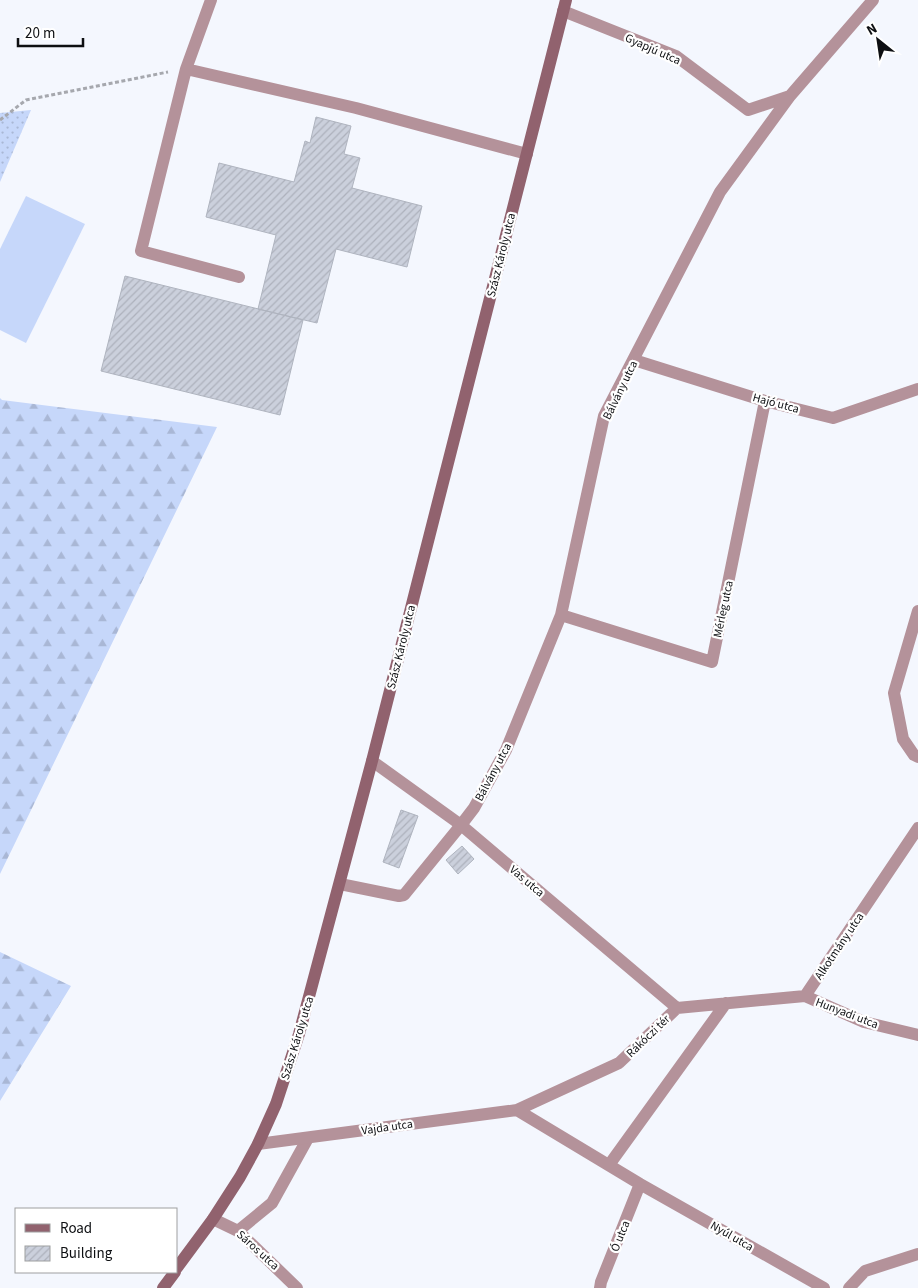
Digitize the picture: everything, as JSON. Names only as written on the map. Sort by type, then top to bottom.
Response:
[{"type":"main road","name":"Szász Károly utca","points":[[178,1267],[213,1220],[258,1144],[276,1104],[299,1034],[372,761],[565,6]]},
{"type":"main road","name":"Szász Károly utca","points":[[162,1288],[173,1273]]},
{"type":"street","points":[[211,0],[186,69],[141,251],[239,277]]},
{"type":"street","name":"Bálvány utca","points":[[340,884],[399,896],[404,895],[474,808],[506,750],[561,615],[604,416],[720,192],[790,96],[873,0]]},
{"type":"street","name":"Gyapjú utca","points":[[565,6],[676,56],[748,110],[790,96]]},
{"type":"street","points":[[186,69],[356,108],[527,154]]},
{"type":"street","name":"Hajó utca","points":[[634,360],[765,401],[833,418],[918,389]]},
{"type":"street","name":"Mérleg utca","points":[[561,615],[712,662],[765,401]]},
{"type":"street","points":[[918,611],[894,693],[903,739],[914,755],[918,757]]},
{"type":"street","name":"Vas utca","points":[[372,761],[461,825],[677,1008]]},
{"type":"street","name":"Alkotmány utca","points":[[806,996],[918,828]]},
{"type":"street","points":[[609,1165],[726,1003],[806,996]]},
{"type":"street","name":"Hunyadi utca","points":[[806,996],[864,1022],[918,1035]]},
{"type":"street","name":"Rákóczi tér","points":[[517,1110],[619,1063],[677,1008],[726,1003]]},
{"type":"street","points":[[517,1110],[640,1184]]},
{"type":"street","name":"Vajda utca","points":[[258,1144],[517,1110]]},
{"type":"street","points":[[238,1231],[272,1203],[308,1138]]},
{"type":"street","name":"Ó utca","points":[[600,1288],[640,1184]]},
{"type":"street","name":"Nyúl utca","points":[[640,1184],[824,1288]]},
{"type":"street","name":"Sáros utca","points":[[213,1220],[238,1231],[298,1288]]},
{"type":"street","points":[[849,1288],[865,1271],[918,1254]]},
{"type":"path","points":[[0,120],[26,100],[186,69]]},
{"type":"green space","points":[[31,110],[0,182],[0,113]]},
{"type":"green space","points":[[26,196],[85,224],[26,343],[0,330],[0,249]]},
{"type":"green space","points":[[0,398],[2,400],[217,427],[0,874]]},
{"type":"green space","points":[[0,952],[71,986],[0,1101]]},
{"type":"building","points":[[316,117],[351,126],[344,154],[360,158],[352,188],[422,206],[407,267],[336,249],[317,323],[258,309],[276,235],[206,217],[219,163],[294,182],[305,141],[310,143]]},
{"type":"building","points":[[125,276],[303,320],[280,415],[101,371]]},
{"type":"building","points":[[401,810],[418,816],[399,868],[383,862]]},
{"type":"building","points":[[462,846],[474,859],[458,874],[446,860]]}]
